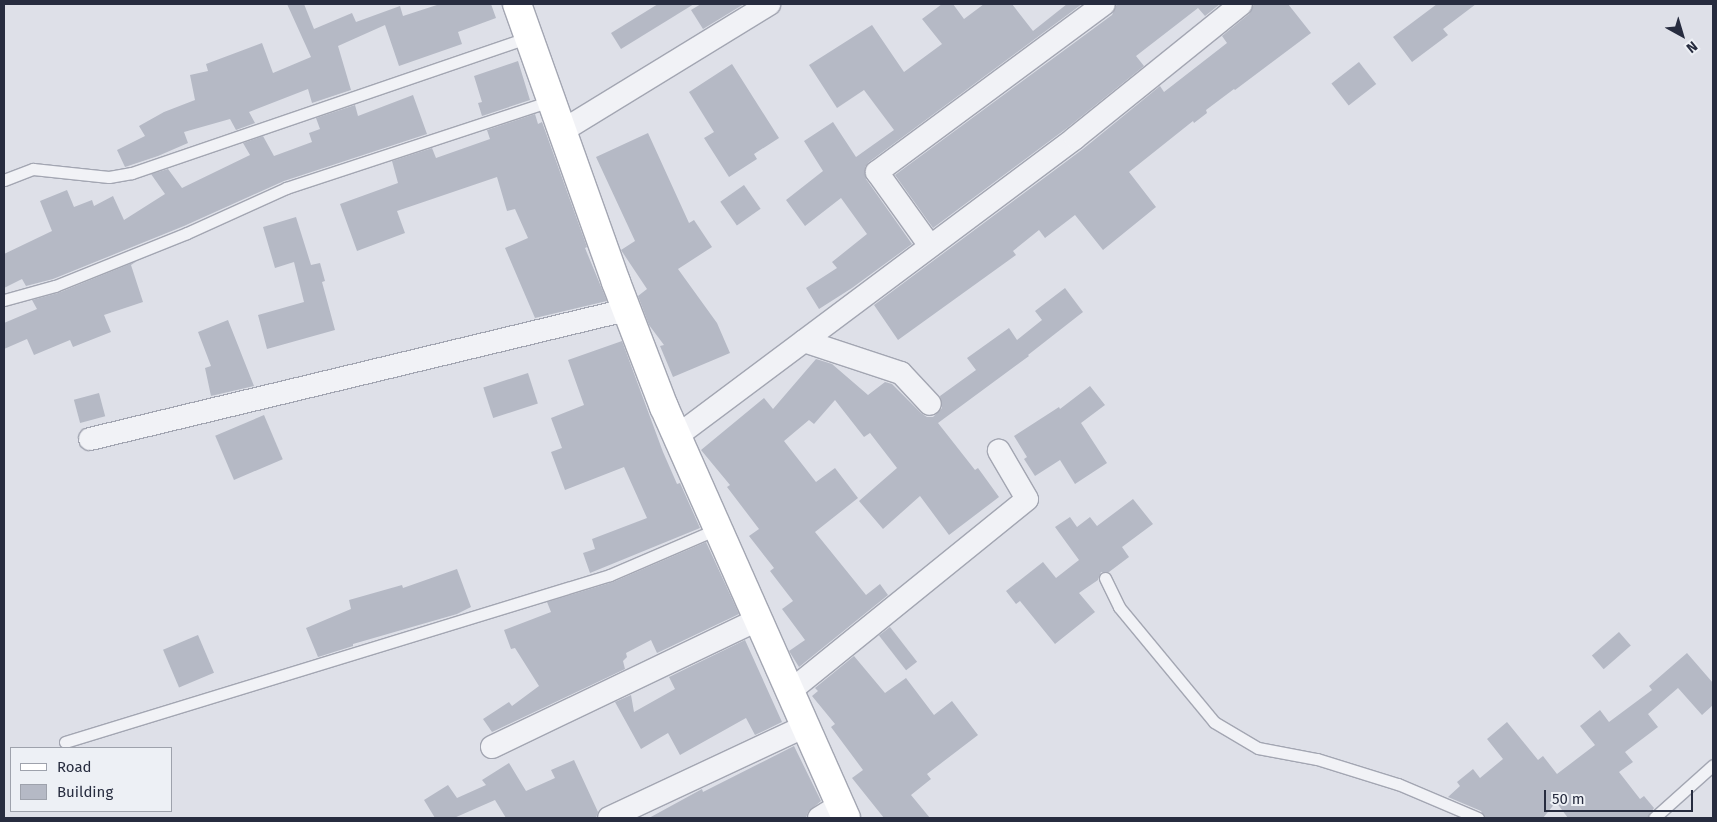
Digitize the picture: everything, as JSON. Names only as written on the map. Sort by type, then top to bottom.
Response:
[{"type":"street","points":[[518,4],[626,310],[676,436],[805,726],[836,813]]},
{"type":"street","points":[[562,131],[769,4]]},
{"type":"street","points":[[930,246],[877,172],[1104,4]]},
{"type":"street","points":[[676,436],[1075,138],[1241,4]]},
{"type":"street","points":[[90,439],[626,310]]},
{"type":"street","points":[[804,341],[901,374],[930,404]]},
{"type":"street","points":[[789,692],[1027,499],[999,451]]},
{"type":"street","points":[[492,747],[757,620]]},
{"type":"street","points":[[609,818],[805,726]]},
{"type":"lane","points":[[4,180],[33,169],[109,177],[132,173],[529,36]]},
{"type":"lane","points":[[4,300],[55,286],[187,233],[286,188],[551,101]]},
{"type":"lane","points":[[65,742],[610,575],[717,529]]},
{"type":"lane","points":[[1105,578],[1119,607],[1214,722],[1258,748],[1317,759],[1398,784],[1478,818]]},
{"type":"lane","points":[[1654,818],[1713,765]]},
{"type":"building","points":[[287,4],[304,4],[314,29],[352,13],[356,22],[400,6],[403,16],[440,4],[491,4],[496,18],[458,32],[462,44],[399,66],[385,25],[338,46],[351,90],[312,103],[308,89],[249,112],[255,123],[236,130],[230,119],[184,132],[188,143],[125,167],[117,150],[145,136],[139,126],[164,112],[195,100],[190,75],[208,71],[206,64],[262,43],[273,73],[311,57]]},
{"type":"building","points":[[658,4],[694,4],[621,49],[611,33]]},
{"type":"building","points":[[701,4],[744,4],[703,29],[691,10]]},
{"type":"building","points":[[942,4],[953,4],[964,19],[984,4],[1012,4],[1033,31],[1067,4],[1082,4],[869,162],[865,167],[866,179],[912,244],[852,288],[819,309],[806,288],[837,268],[832,262],[867,234],[841,198],[805,226],[786,200],[823,171],[804,141],[833,122],[856,157],[894,130],[864,90],[837,108],[809,65],[872,25],[904,72],[942,44],[922,19]]},
{"type":"building","points":[[1117,4],[1220,4],[1205,16],[1198,8],[1136,56],[1144,66],[1067,128],[933,228],[895,175],[1112,15]]},
{"type":"building","points":[[1254,4],[1288,4],[1311,33],[1206,110],[1207,113],[1194,123],[1193,121],[1129,172],[1156,207],[1103,250],[1075,215],[1045,238],[1039,230],[1013,251],[1016,255],[898,340],[874,305],[1083,149],[1160,86],[1164,92],[1227,43],[1222,36],[1249,14]]},
{"type":"building","points":[[1437,4],[1476,4],[1443,29],[1448,35],[1412,62],[1393,37]]},
{"type":"building","points":[[518,61],[530,100],[482,116],[478,103],[482,102],[474,76]]},
{"type":"building","points":[[1359,62],[1376,84],[1349,106],[1331,84]]},
{"type":"building","points":[[732,64],[779,138],[754,154],[757,159],[729,177],[704,138],[714,132],[689,92]]},
{"type":"building","points":[[413,95],[427,134],[284,181],[184,226],[53,279],[26,286],[22,279],[4,288],[4,254],[52,231],[40,201],[67,190],[74,207],[92,200],[94,206],[113,196],[124,220],[165,194],[151,174],[168,169],[182,188],[250,155],[243,143],[263,136],[274,156],[312,142],[309,133],[320,129],[316,118],[355,105],[358,116]]},
{"type":"building","points":[[535,114],[538,124],[542,122],[587,247],[585,248],[607,301],[535,318],[505,248],[528,238],[515,209],[507,211],[497,177],[397,211],[405,233],[357,251],[340,204],[398,183],[392,161],[432,148],[436,158],[490,139],[487,130]]},
{"type":"building","points":[[648,133],[689,223],[694,220],[712,247],[678,269],[717,323],[730,353],[673,377],[660,346],[664,345],[649,325],[638,296],[647,289],[621,250],[635,241],[596,157]]},
{"type":"building","points":[[744,185],[761,209],[737,225],[720,202]]},
{"type":"building","points":[[296,217],[311,265],[320,263],[325,281],[322,282],[335,330],[267,349],[258,315],[304,302],[294,262],[275,268],[263,227]]},
{"type":"building","points":[[137,261],[131,265],[143,302],[104,315],[111,332],[73,347],[70,340],[34,355],[27,339],[4,349],[4,323],[37,309],[32,300],[58,293]]},
{"type":"building","points":[[1065,288],[1083,312],[1029,356],[938,423],[975,470],[978,468],[999,497],[949,535],[920,496],[883,529],[859,501],[897,468],[870,433],[864,437],[835,400],[814,424],[809,420],[784,441],[816,482],[835,468],[858,498],[815,532],[866,595],[880,584],[888,595],[799,667],[789,651],[805,640],[782,609],[793,601],[770,571],[774,568],[749,536],[759,529],[727,487],[730,485],[701,450],[764,398],[773,409],[816,359],[832,364],[868,395],[885,382],[892,384],[921,413],[927,417],[933,417],[942,408],[940,396],[976,370],[967,358],[1009,328],[1017,340],[1042,320],[1035,311]]},
{"type":"building","points":[[228,320],[254,386],[211,396],[205,368],[211,366],[198,332]]},
{"type":"building","points":[[622,341],[663,452],[677,484],[680,483],[700,528],[590,573],[583,553],[595,549],[592,539],[647,518],[624,467],[565,490],[551,452],[562,448],[551,418],[584,405],[568,360]]},
{"type":"building","points":[[528,373],[538,403],[493,418],[483,388]]},
{"type":"building","points":[[1090,386],[1105,405],[1081,423],[1107,463],[1075,484],[1060,460],[1035,476],[1024,459],[1027,457],[1014,436],[1059,407],[1060,409]]},
{"type":"building","points":[[99,393],[105,416],[80,423],[74,400]]},
{"type":"building","points":[[264,415],[283,459],[234,480],[215,436]]},
{"type":"building","points":[[1133,499],[1153,524],[1122,547],[1129,557],[1109,572],[1101,572],[1098,580],[1079,593],[1095,612],[1055,644],[1020,601],[1016,604],[1006,591],[1043,562],[1056,578],[1079,560],[1055,527],[1070,517],[1077,527],[1090,517],[1097,526]]},
{"type":"building","points":[[706,542],[739,614],[657,653],[651,640],[626,653],[627,657],[623,661],[625,669],[492,732],[483,719],[509,702],[512,706],[539,686],[515,648],[511,649],[504,630],[551,612],[547,602],[613,582]]},
{"type":"building","points":[[457,569],[471,607],[457,614],[353,644],[353,646],[318,657],[306,628],[351,609],[349,600],[402,585],[403,588]]},
{"type":"building","points":[[890,627],[917,662],[906,670],[879,636]]},
{"type":"building","points":[[1619,632],[1631,646],[1604,669],[1592,656]]},
{"type":"building","points":[[198,635],[214,673],[179,688],[163,650]]},
{"type":"building","points":[[745,640],[782,722],[755,735],[746,718],[680,755],[668,733],[641,749],[615,702],[631,695],[634,712],[675,689],[669,677]]},
{"type":"building","points":[[1687,653],[1713,683],[1713,705],[1702,715],[1678,688],[1648,714],[1658,727],[1625,752],[1633,762],[1619,772],[1640,799],[1644,796],[1654,808],[1647,818],[1568,818],[1556,802],[1543,818],[1485,818],[1481,811],[1448,797],[1460,786],[1457,782],[1473,769],[1480,778],[1503,759],[1487,739],[1507,722],[1538,760],[1543,756],[1557,774],[1595,745],[1580,726],[1600,710],[1609,722],[1652,690],[1649,686]]},
{"type":"building","points":[[854,656],[885,693],[906,678],[934,715],[952,701],[978,735],[927,774],[931,779],[911,795],[930,818],[884,818],[852,778],[863,770],[831,727],[835,724],[812,696],[818,691],[815,688]]},
{"type":"building","points":[[794,746],[821,801],[808,812],[806,818],[649,818],[702,789],[703,792]]},
{"type":"building","points":[[574,760],[598,812],[596,818],[506,818],[495,800],[454,818],[435,818],[424,800],[448,785],[457,798],[486,785],[482,780],[509,763],[526,791],[555,778],[551,770]]}]
